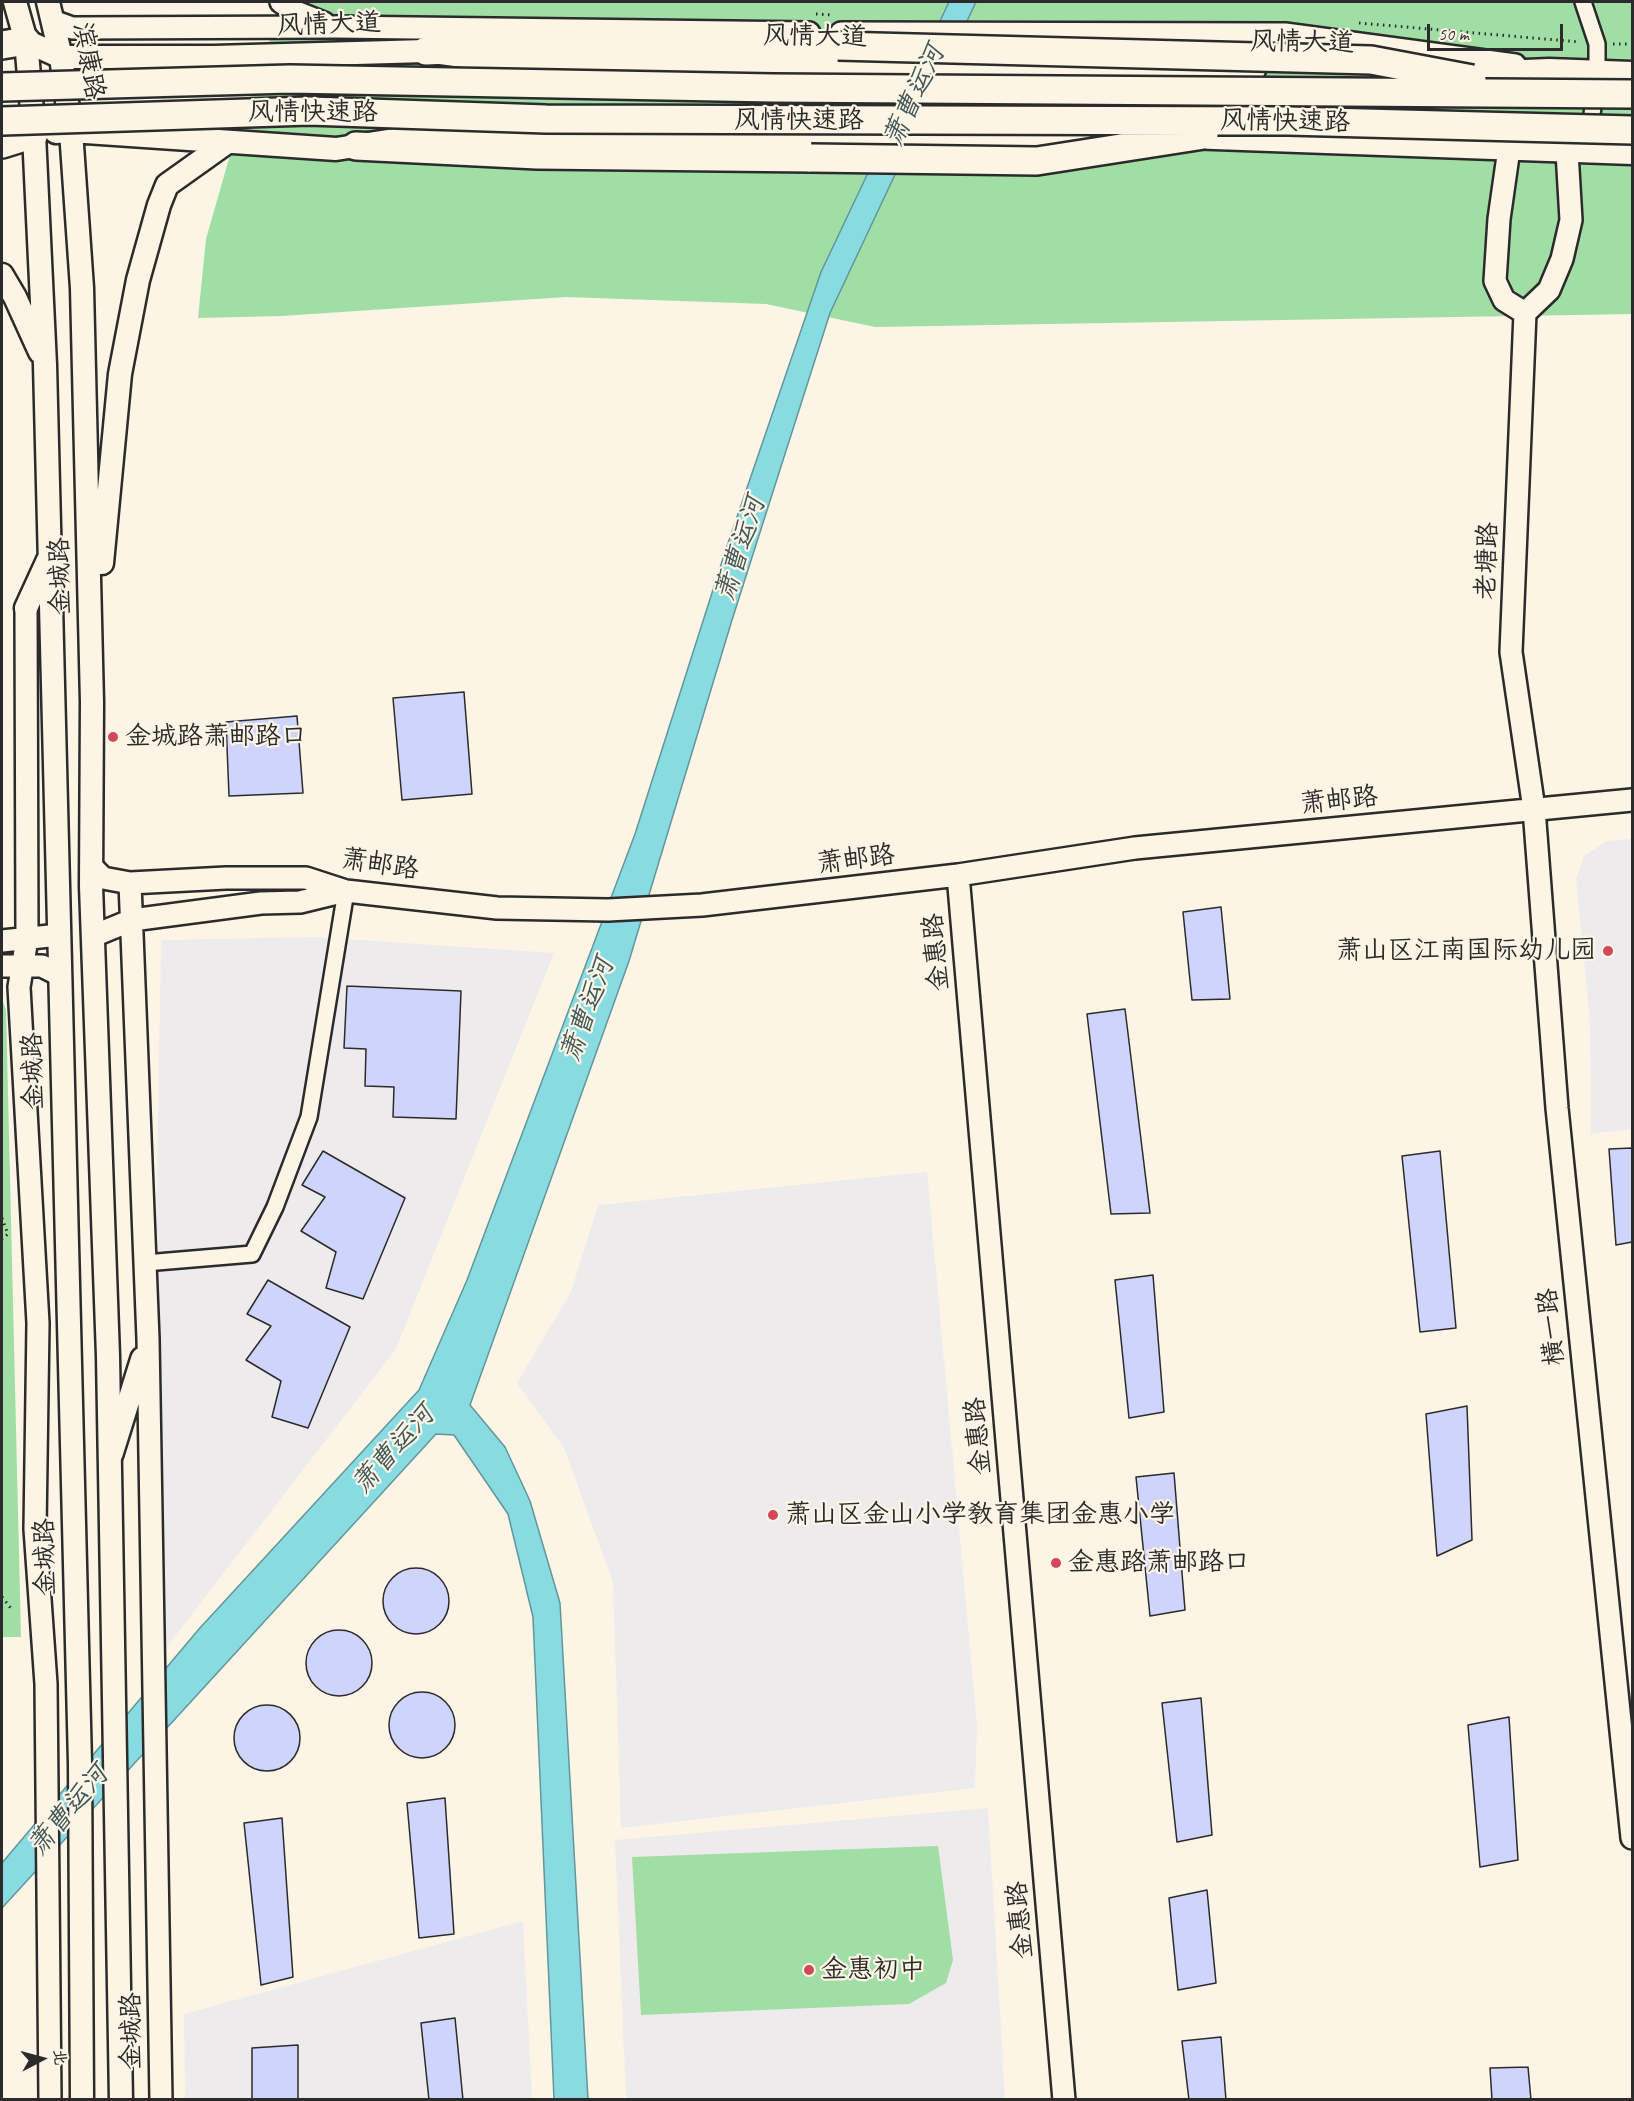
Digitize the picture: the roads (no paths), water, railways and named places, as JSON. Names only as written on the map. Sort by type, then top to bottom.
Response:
[{"type":"highway","points":[[426,51],[550,45],[838,46],[1371,60],[1543,81]]},
{"type":"highway","name":"风情快速路","points":[[2,87],[290,78],[773,88],[1543,81],[1632,94]]},
{"type":"highway","name":"风情快速路","points":[[2,120],[309,111],[570,120],[1288,121],[1632,130]]},
{"type":"highway","points":[[356,146],[537,155],[818,148],[1036,161],[1288,121]]},
{"type":"highway","points":[[2,144],[34,134]]},
{"type":"main road","points":[[10,43],[15,2]]},
{"type":"main road","points":[[281,2],[296,12],[336,27]]},
{"type":"main road","points":[[50,11],[72,28],[336,27],[897,34],[1285,34],[1543,81]]},
{"type":"main road","name":"滨康路","points":[[50,11],[61,57],[71,130]]},
{"type":"main road","name":"风情大道","points":[[10,43],[61,57],[214,57],[426,51],[552,68],[742,65],[1334,70],[1398,76],[1543,81],[1597,73],[1632,73]]},
{"type":"main road","name":"金城路","points":[[10,43],[29,73],[45,365],[80,1763],[82,2100]]},
{"type":"main road","points":[[2,76],[29,73],[61,57]]},
{"type":"main road","points":[[2,128],[34,134],[71,130],[336,150],[356,146]]},
{"type":"main road","name":"金城路","points":[[71,130],[82,300],[92,702],[91,866],[110,1464],[114,1807],[121,2100]]},
{"type":"main road","points":[[818,148],[938,137],[1032,141],[1155,137],[1632,153]]},
{"type":"main road","points":[[92,702],[112,445],[120,374],[138,280],[167,185],[226,143]]},
{"type":"main road","points":[[1509,149],[1499,219],[1495,281],[1504,300],[1525,313],[1549,290],[1562,259],[1571,220],[1567,152]]},
{"type":"main road","points":[[2,275],[15,297],[45,365]]},
{"type":"main road","name":"老塘路","points":[[1525,313],[1511,652],[1534,809]]},
{"type":"main road","points":[[26,608],[50,556]]},
{"type":"main road","name":"金城路","points":[[26,608],[27,939],[19,987],[38,1323],[35,1529],[46,1684],[50,2100]]},
{"type":"main road","name":"萧邮路","points":[[91,866],[104,878],[130,883],[226,878],[306,878],[346,891],[496,908],[608,910],[678,907],[958,876],[1135,848],[1632,800]]},
{"type":"main road","name":"横一路","points":[[1534,809],[1557,1108],[1632,1838]]},
{"type":"main road","name":"金惠路","points":[[958,876],[1064,2100]]},
{"type":"main road","name":"金城路","points":[[130,883],[148,1339],[161,2100]]},
{"type":"main road","points":[[93,936],[132,920],[261,903],[300,902],[346,891]]},
{"type":"main road","points":[[2,941],[59,935]]},
{"type":"main road","points":[[2,966],[23,964],[42,966],[60,975]]},
{"type":"main road","points":[[110,1464],[148,1339]]},
{"type":"street","points":[[1567,152],[1590,123],[1597,73],[1597,44],[1583,2]]},
{"type":"street","points":[[145,1263],[252,1254],[275,1206],[309,1117],[346,891]]},
{"type":"water","name":"萧曹运河","points":[[949,2],[976,2],[830,313],[732,620],[629,961],[470,1405],[505,1447],[530,1501],[560,1603],[588,2099],[554,2099],[533,1617],[508,1514],[454,1435],[436,1434],[2,1908],[2,1863],[199,1629],[419,1390],[467,1280],[635,834],[726,549],[821,272]]},
{"type":"place","name":"金城路萧邮路口","points":[[113,737]]},
{"type":"place","name":"萧山区江南国际幼儿园","points":[[1608,951]]},
{"type":"place","name":"萧山区金山小学教育集团金惠小学","points":[[773,1515]]},
{"type":"place","name":"金惠路萧邮路口","points":[[1056,1563]]},
{"type":"place","name":"金惠初中","points":[[809,1970]]}]
